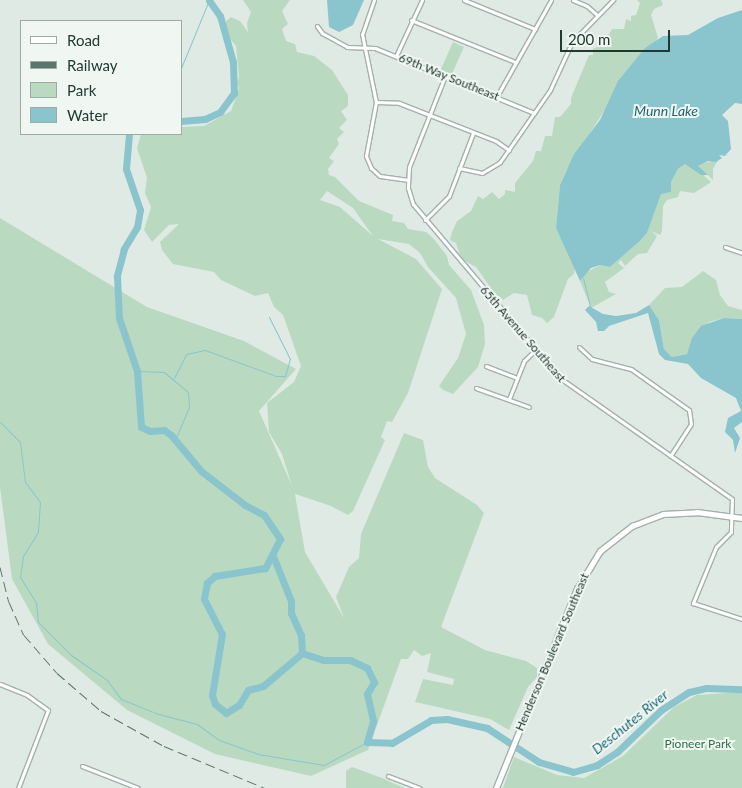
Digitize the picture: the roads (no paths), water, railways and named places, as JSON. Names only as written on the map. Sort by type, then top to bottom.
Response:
[{"type":"street","points":[[374,0],[364,25],[363,48],[376,102],[366,147],[368,164],[384,178],[407,180],[429,115],[445,76]]},
{"type":"street","points":[[396,56],[411,20],[422,0]]},
{"type":"street","points":[[464,0],[534,29]]},
{"type":"street","points":[[497,96],[551,0]]},
{"type":"street","points":[[573,0],[587,6],[597,15]]},
{"type":"street","points":[[459,168],[474,173],[486,172],[496,167],[550,90],[572,42],[613,0]]},
{"type":"street","points":[[411,20],[515,62]]},
{"type":"street","name":"69th Way Southeast","points":[[317,26],[322,33],[347,47],[372,47],[497,96],[534,113]]},
{"type":"street","points":[[376,102],[399,103],[473,132],[509,150]]},
{"type":"street","points":[[425,220],[446,202],[473,132]]},
{"type":"street","name":"65th Avenue Southeast","points":[[407,180],[413,204],[425,220],[535,350],[573,389],[730,496],[733,518]]},
{"type":"street","points":[[725,247],[742,253]]},
{"type":"street","points":[[579,347],[592,359],[631,369],[689,410],[691,424],[670,456]]},
{"type":"street","points":[[509,399],[524,361],[535,350]]},
{"type":"street","points":[[486,366],[517,378]]},
{"type":"street","points":[[476,388],[529,407]]},
{"type":"street","name":"Henderson Boulevard Southeast","points":[[496,788],[577,589],[589,565],[606,545],[632,526],[663,514],[697,512],[742,518]]},
{"type":"street","points":[[733,518],[731,532],[716,547],[693,602],[742,619]]},
{"type":"street","points":[[0,684],[27,695],[48,710],[18,788]]},
{"type":"street","points":[[82,766],[138,788]]},
{"type":"street","points":[[388,776],[420,788]]},
{"type":"water","points":[[327,0],[364,0],[353,25],[339,32],[329,27]]},
{"type":"water","name":"Munn Lake","points":[[742,10],[742,104],[735,103],[722,115],[728,121],[731,149],[725,156],[719,155],[722,158],[716,162],[708,161],[698,166],[708,175],[701,175],[685,164],[678,169],[671,182],[671,192],[661,194],[647,233],[640,241],[610,267],[600,265],[591,268],[580,281],[556,228],[560,185],[574,154],[600,120],[618,81],[645,48],[663,36],[688,35],[718,18]]},
{"type":"water","points":[[649,305],[659,320],[664,349],[672,357],[687,354],[692,338],[701,326],[724,318],[742,319],[742,422],[734,428],[740,438],[735,453],[733,440],[725,432],[728,418],[741,411],[736,398],[701,378],[688,364],[665,360],[659,354],[648,313],[609,326],[604,331],[598,331],[596,322],[585,310],[589,306],[603,314],[616,316],[636,313]]},
{"type":"waterway","points":[[182,66],[209,0]]},
{"type":"waterway","name":"Deschutes River","points":[[182,121],[205,119],[220,112],[234,93],[233,62],[220,16],[209,0]]},
{"type":"waterway","name":"Deschutes River","points":[[129,135],[126,169],[140,210],[137,227],[124,249],[117,276],[119,318],[137,371],[141,427],[150,431],[164,430],[171,435],[201,471],[245,505],[264,515],[280,539],[265,568],[215,576],[207,583],[204,599],[222,634],[212,695],[215,704],[226,713],[239,705],[248,690],[263,686],[302,653],[324,660],[350,660],[367,668],[374,682],[367,694],[373,721],[367,742],[392,743],[431,720],[447,719],[487,728],[539,762],[573,772],[597,765],[617,752],[661,710],[689,692],[707,688],[742,689]]},
{"type":"waterway","points":[[583,278],[590,307]]},
{"type":"waterway","points":[[174,378],[186,354],[205,350],[276,376],[285,376],[290,359],[269,317]]},
{"type":"waterway","points":[[137,371],[164,372],[188,392],[189,407],[174,442]]},
{"type":"waterway","points":[[0,422],[20,442],[25,482],[40,502],[38,532],[23,556],[20,577],[36,603],[38,622],[71,655],[107,680],[121,699],[155,713],[197,724],[219,740],[258,754],[324,765],[367,742]]},
{"type":"waterway","name":"Deschutes River","points":[[273,556],[291,601],[291,613],[301,635],[302,653]]},
{"type":"railway","points":[[0,567],[9,602],[24,635],[57,673],[101,711],[164,746],[265,788]]},
{"type":"park label","name":"Pioneer Park","points":[[698,744]]}]
